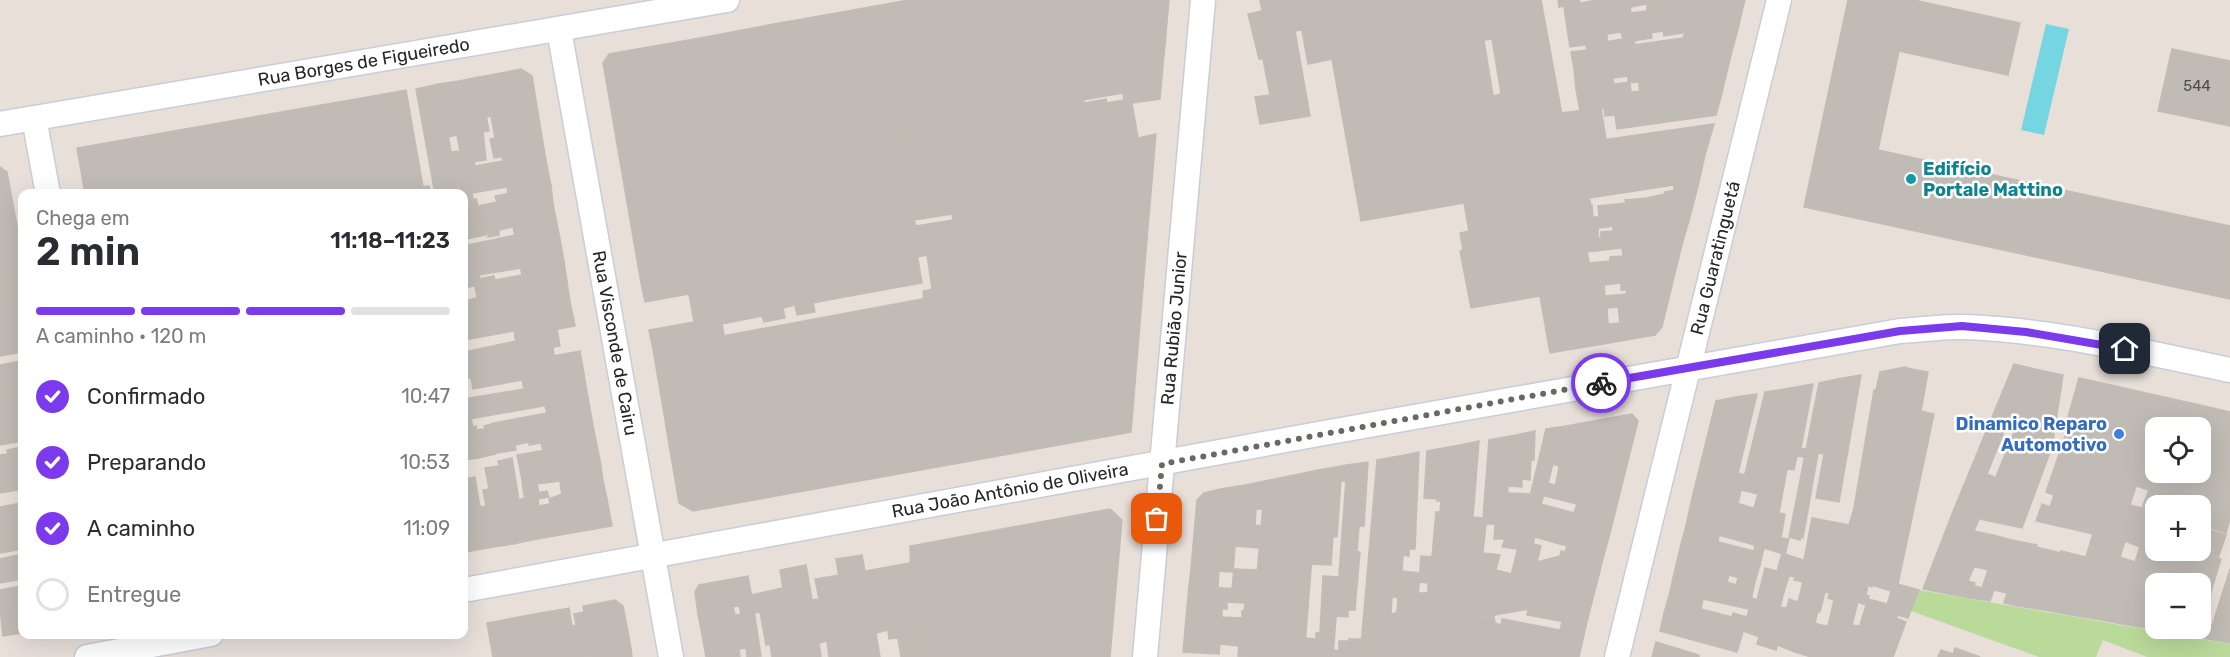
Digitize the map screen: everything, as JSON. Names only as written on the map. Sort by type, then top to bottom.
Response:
[{"type":"street","name":"Rua Borges de Figueiredo","points":[[0,124],[727,0]]},
{"type":"street","name":"Rua Rubião Junior","points":[[1144,657],[1203,0]]},
{"type":"street","name":"Rua Guaratinguetá","points":[[1617,657],[1779,0]]},
{"type":"street","name":"Rua Visconde de Cairu","points":[[559,30],[671,657]]},
{"type":"street","points":[[34,118],[47,189]]},
{"type":"street","name":"Rua João Antônio de Oliveira","points":[[468,589],[1900,331],[1962,326],[2083,340],[2230,370]]},
{"type":"street","points":[[87,657],[181,639]]},
{"type":"green space","points":[[1919,590],[2145,629],[2145,639],[2201,639],[2230,644],[2230,657],[2147,657],[2103,640],[2096,657],[2039,657],[1911,611]]},
{"type":"water","points":[[2046,24],[2069,29],[2044,135],[2021,130]]},
{"type":"building","points":[[909,0],[1067,0],[1108,244],[960,265],[965,291],[924,299],[923,291],[932,289],[927,255],[917,257],[875,6]],"holes":[[[952,214],[953,220],[916,226],[914,220]]]},
{"type":"building","points":[[1067,0],[1169,0],[1160,99],[1132,103],[1138,138],[1156,134],[1147,239],[1108,244],[1084,103],[1106,99],[1107,103],[1124,100],[1123,93],[1083,100]]},
{"type":"building","points":[[1260,0],[1541,0],[1604,344],[1550,353],[1540,296],[1471,308],[1460,251],[1463,250],[1460,233],[1469,231],[1464,203],[1361,221],[1332,59],[1308,64],[1302,30],[1295,31],[1310,116],[1260,124],[1255,97],[1270,95],[1263,59],[1259,59],[1248,14],[1262,11]],"holes":[[[1492,39],[1501,94],[1493,96],[1484,40]]]},
{"type":"building","points":[[1558,0],[1579,0],[1580,3],[1559,7]]},
{"type":"building","points":[[1597,0],[1630,0],[1631,17],[1567,28],[1564,6]]},
{"type":"building","points":[[1630,0],[1669,0],[1630,7]]},
{"type":"building","points":[[1669,0],[1717,0],[1743,7],[1739,25],[1694,13],[1632,24],[1631,13],[1647,11],[1647,4]]},
{"type":"building","points":[[1717,0],[1745,0],[1743,7]]},
{"type":"building","name":"Edifício Portale Mattino","points":[[1848,0],[1914,0],[2020,23],[2008,75],[1899,51],[1878,150],[2230,226],[2230,299],[1804,207]]},
{"type":"building","points":[[875,6],[922,283],[834,299],[785,22]]},
{"type":"building","points":[[1694,13],[1739,25],[1734,44],[1689,32],[1664,36],[1663,31],[1651,33],[1652,38],[1634,41],[1632,24]]},
{"type":"building","points":[[1631,17],[1634,37],[1623,39],[1621,32],[1607,34],[1607,42],[1570,47],[1567,28]]},
{"type":"building","points":[[785,22],[805,134],[713,151],[694,39]]},
{"type":"building","points":[[1689,32],[1734,44],[1729,63],[1685,51],[1636,58],[1634,45],[1683,38],[1685,33]]},
{"type":"building","points":[[1634,37],[1636,58],[1574,69],[1571,52],[1587,50],[1586,45]]},
{"type":"building","points":[[694,39],[733,266],[641,283],[603,63],[609,54]]},
{"type":"building","points":[[2172,49],[2230,61],[2230,126],[2158,111]]},
{"type":"building","points":[[1685,51],[1729,63],[1722,93],[1641,103],[1636,58]]},
{"type":"building","points":[[1636,58],[1639,82],[1628,83],[1628,76],[1613,78],[1614,85],[1576,89],[1574,69]]},
{"type":"building","points":[[521,69],[532,76],[544,149],[516,155],[501,73]]},
{"type":"building","points":[[501,73],[516,155],[494,158],[490,139],[495,138],[491,116],[486,117],[479,77]]},
{"type":"building","points":[[479,77],[489,131],[483,132],[486,160],[474,162],[459,81]]},
{"type":"building","points":[[459,81],[474,162],[453,166],[451,152],[460,151],[457,135],[448,137],[439,84]]},
{"type":"building","points":[[1630,82],[1631,92],[1640,91],[1641,103],[1580,111],[1576,89]]},
{"type":"building","points":[[439,84],[457,189],[434,189],[416,89]]},
{"type":"building","points":[[406,90],[423,187],[429,186],[430,189],[401,189],[384,94]]},
{"type":"building","points":[[1722,93],[1716,115],[1617,129],[1615,115],[1605,116],[1604,108]]},
{"type":"building","points":[[384,94],[401,189],[84,189],[77,148]]},
{"type":"building","points":[[1601,108],[1606,139],[1568,145],[1561,113]]},
{"type":"building","points":[[1714,124],[1705,155],[1573,174],[1568,145]]},
{"type":"building","points":[[805,134],[834,299],[813,303],[815,312],[797,315],[795,305],[783,308],[785,318],[764,322],[762,316],[722,324],[724,335],[653,349],[649,330],[694,322],[689,294],[645,302],[641,283],[733,266],[713,151]]},
{"type":"building","points":[[544,149],[547,166],[457,183],[453,166],[474,162],[475,166],[503,161],[502,157]]},
{"type":"building","points":[[1705,155],[1698,186],[1674,190],[1674,185],[1589,198],[1591,205],[1579,208],[1573,174]]},
{"type":"building","points":[[547,166],[551,186],[508,194],[507,187],[472,193],[473,200],[468,201],[468,189],[458,189],[457,183]]},
{"type":"building","points":[[0,167],[7,172],[18,231],[18,254],[0,257]]},
{"type":"building","points":[[551,186],[553,204],[468,220],[468,201],[476,199],[478,206],[497,202],[495,196]]},
{"type":"building","points":[[1698,186],[1690,217],[1583,230],[1579,208],[1592,205],[1593,217],[1599,217],[1598,206],[1626,203],[1625,200],[1647,198]]},
{"type":"building","points":[[553,204],[557,224],[514,232],[513,227],[499,230],[499,235],[488,237],[486,233],[486,235],[468,239],[468,220]]},
{"type":"building","points":[[1690,217],[1683,241],[1587,252],[1583,230],[1598,228],[1598,238],[1601,237],[1601,232],[1613,231],[1613,226]]},
{"type":"building","points":[[557,224],[561,244],[471,260],[468,245],[515,235],[514,232]]},
{"type":"building","points":[[1147,239],[1131,432],[693,511],[679,503],[653,349],[965,291],[960,265]]},
{"type":"building","points":[[1683,241],[1677,265],[1591,274],[1589,263],[1610,261],[1610,257],[1623,256],[1622,248]]},
{"type":"building","points":[[561,244],[564,262],[479,275],[480,279],[474,280],[471,260]]},
{"type":"building","points":[[468,245],[475,286],[468,287]]},
{"type":"building","points":[[18,254],[18,277],[0,280],[0,257]]},
{"type":"building","points":[[564,262],[567,282],[477,298],[474,280],[494,276],[495,280],[522,275],[521,270]]},
{"type":"building","points":[[1677,265],[1668,302],[1598,309],[1591,274]],"holes":[[[1621,283],[1621,290],[1626,290],[1627,294],[1605,296],[1604,285]]]},
{"type":"building","points":[[18,277],[18,301],[0,304],[0,280]]},
{"type":"building","points":[[567,282],[570,302],[481,318],[477,298]]},
{"type":"building","points":[[477,298],[481,318],[468,320],[468,300]]},
{"type":"building","points":[[18,301],[18,324],[0,327],[0,304]]},
{"type":"building","points":[[570,302],[575,326],[515,337],[514,331],[468,339],[468,320]]},
{"type":"building","points":[[1668,302],[1662,327],[1655,335],[1604,344],[1598,309],[1607,308],[1608,324],[1620,323],[1618,307]]},
{"type":"building","points":[[18,324],[18,353],[0,356],[0,327]]},
{"type":"building","points":[[557,329],[560,346],[553,347],[554,355],[468,371],[468,351],[516,341],[515,337]]},
{"type":"building","points":[[580,351],[584,374],[523,385],[522,380],[473,389],[471,378],[468,378],[468,371]]},
{"type":"building","points":[[18,362],[18,383],[0,386],[0,365]]},
{"type":"building","points":[[2014,364],[2039,370],[2021,415],[2012,412],[1987,474],[1996,478],[1979,519],[1954,509]]},
{"type":"building","points":[[1906,367],[1859,574],[1804,560],[1812,518],[1849,525],[1854,508],[1874,390],[1876,390],[1880,372]]},
{"type":"building","points":[[1906,368],[1928,372],[1921,411],[1934,414],[1898,584],[1859,574]]},
{"type":"building","points":[[2039,370],[2063,375],[2052,447],[2022,528],[1979,519]]},
{"type":"building","points":[[584,374],[588,398],[468,419],[468,398],[524,389],[523,385]]},
{"type":"building","points":[[1861,375],[1839,502],[1816,498],[1838,379]]},
{"type":"building","points":[[2079,378],[2111,385],[2063,527],[2036,521],[2042,504],[2050,507],[2054,495],[2046,492],[2067,431],[2064,431]]},
{"type":"building","points":[[1838,379],[1824,454],[1818,453],[1803,538],[1801,537],[1800,540],[1789,537],[1819,383]]},
{"type":"building","points":[[18,383],[18,411],[0,414],[0,386]]},
{"type":"building","points":[[1813,384],[1801,448],[1806,449],[1804,457],[1797,456],[1794,470],[1787,469],[1779,513],[1785,514],[1781,538],[1789,539],[1785,555],[1758,546],[1791,388]]},
{"type":"building","points":[[2111,385],[2164,397],[2158,417],[2145,417],[2145,457],[2119,540],[2063,527]]},
{"type":"building","points":[[1791,388],[1766,512],[1754,508],[1758,494],[1741,490],[1765,392]]},
{"type":"building","points":[[1757,394],[1738,473],[1745,475],[1738,503],[1713,496],[1736,397]]},
{"type":"building","points":[[1736,397],[1713,496],[1694,490],[1716,401]]},
{"type":"building","points":[[2164,397],[2191,403],[2187,417],[2158,417]]},
{"type":"building","points":[[588,398],[592,420],[468,442],[468,419],[471,419],[476,430],[485,429],[484,426],[494,423],[547,413],[545,406]]},
{"type":"building","points":[[2191,403],[2230,412],[2230,456],[2211,515],[2211,495],[2162,495],[2166,483],[2211,483],[2211,417],[2187,417]]},
{"type":"building","points":[[18,411],[18,442],[0,445],[0,414]]},
{"type":"building","points":[[1632,414],[1638,421],[1615,513],[1581,505],[1599,420]]},
{"type":"building","points":[[592,420],[596,441],[543,451],[541,443],[529,445],[529,442],[515,445],[513,434]]},
{"type":"building","points":[[1599,420],[1581,505],[1553,498],[1567,426]]},
{"type":"building","points":[[1567,426],[1559,466],[1553,464],[1548,483],[1555,485],[1553,498],[1531,492],[1546,429]]},
{"type":"building","points":[[1535,431],[1534,460],[1531,460],[1530,480],[1522,479],[1522,487],[1508,486],[1511,436]]},
{"type":"building","points":[[513,434],[516,450],[497,453],[494,438]]},
{"type":"building","points":[[1511,436],[1505,539],[1494,539],[1495,524],[1486,524],[1483,553],[1500,555],[1490,591],[1444,600],[1455,446],[1479,441],[1473,517],[1483,518],[1489,440]]},
{"type":"building","points":[[494,438],[496,454],[478,458],[475,441]]},
{"type":"building","points":[[475,441],[478,458],[468,459],[468,442]]},
{"type":"building","points":[[596,441],[600,460],[521,474],[517,455]]},
{"type":"building","points":[[1455,446],[1444,600],[1418,606],[1419,593],[1428,593],[1428,583],[1419,582],[1421,556],[1432,557],[1436,512],[1440,512],[1441,501],[1424,498],[1427,451]]},
{"type":"building","points":[[18,448],[18,470],[0,473],[0,455],[8,454],[7,450]]},
{"type":"building","points":[[1419,452],[1415,549],[1409,549],[1409,556],[1403,555],[1402,571],[1393,570],[1400,456]]},
{"type":"building","points":[[1400,456],[1391,614],[1381,657],[1360,657],[1377,460]]},
{"type":"building","points":[[2230,456],[2230,520],[2226,533],[2211,528],[2211,517]]},
{"type":"building","points":[[2145,457],[2145,483],[2166,483],[2162,495],[2147,495],[2149,490],[2136,486]]},
{"type":"building","points":[[512,458],[519,500],[525,498],[532,540],[513,544],[498,461]]},
{"type":"building","points":[[600,460],[603,481],[561,489],[560,481],[537,484],[539,493],[524,495],[521,474]]},
{"type":"building","points":[[1368,462],[1364,526],[1359,526],[1357,552],[1360,552],[1355,610],[1348,610],[1348,617],[1336,616],[1347,465]]},
{"type":"building","points":[[1347,465],[1346,481],[1341,481],[1337,537],[1333,537],[1331,565],[1311,564],[1319,470]]},
{"type":"building","points":[[499,466],[513,544],[494,547],[483,490],[489,489],[485,468]]},
{"type":"building","points":[[18,470],[18,490],[0,493],[0,473]]},
{"type":"building","points":[[1319,470],[1304,657],[1250,657],[1265,481]]},
{"type":"building","points":[[475,477],[480,507],[487,506],[494,547],[471,551],[468,533],[468,478]]},
{"type":"building","points":[[603,481],[607,499],[528,513],[524,495],[547,491],[549,497],[538,499],[539,506],[550,504],[549,499],[562,494],[561,489]]},
{"type":"building","points":[[1265,481],[1263,509],[1256,509],[1255,525],[1261,526],[1259,548],[1235,546],[1240,486]]},
{"type":"building","points":[[1240,486],[1233,572],[1215,571],[1221,489]]},
{"type":"building","points":[[1221,489],[1215,571],[1191,569],[1197,500],[1204,493]]},
{"type":"building","points":[[1694,490],[1766,512],[1762,527],[1690,507]]},
{"type":"building","points":[[1531,492],[1544,495],[1541,504],[1574,513],[1577,504],[1615,513],[1609,537],[1525,516]]},
{"type":"building","points":[[1508,493],[1530,494],[1517,549],[1502,547],[1505,539]]},
{"type":"building","points":[[607,499],[612,526],[532,540],[528,513]]},
{"type":"building","points":[[2145,500],[2145,551],[2122,624],[2095,619],[2130,505],[2142,508]],"holes":[[[2125,541],[2140,547],[2135,562],[2120,557]]]},
{"type":"building","points":[[18,504],[18,527],[0,530],[0,507]]},
{"type":"building","points":[[1690,507],[1762,527],[1758,546],[1686,526]]},
{"type":"building","points":[[1110,509],[1122,520],[1110,657],[913,657],[910,546]]},
{"type":"building","points":[[1954,509],[1979,519],[1948,594],[1923,589]]},
{"type":"building","points":[[1525,516],[1609,537],[1602,562],[1565,552],[1567,546],[1535,537],[1533,544],[1520,540]]},
{"type":"building","points":[[1686,526],[1719,535],[1718,542],[1754,551],[1755,545],[1764,548],[1760,565],[1681,544]]},
{"type":"building","points":[[18,527],[18,550],[0,553],[0,530]]},
{"type":"building","points":[[2211,530],[2226,535],[2218,558],[2221,559],[2211,592],[2211,573],[2193,573],[2197,561],[2211,561]]},
{"type":"building","points":[[1974,531],[1993,535],[1981,568],[1974,567],[1968,581],[1975,583],[1970,598],[1948,594]]},
{"type":"building","points":[[468,533],[471,551],[468,552]]},
{"type":"building","points":[[2093,534],[2119,540],[2095,619],[2070,615]]},
{"type":"building","points":[[1993,535],[2012,540],[1990,601],[1970,598],[1975,586],[1982,588],[1988,570],[1981,568]]},
{"type":"building","points":[[1520,540],[1541,546],[1537,562],[1560,556],[1561,551],[1602,562],[1599,575],[1567,581],[1565,574],[1508,587]]},
{"type":"building","points":[[2012,540],[2037,545],[2018,606],[2004,603],[2007,593],[1994,590]]},
{"type":"building","points":[[1681,544],[1760,565],[1755,582],[1677,561]]},
{"type":"building","points":[[2036,547],[2061,553],[2044,610],[2018,606]]},
{"type":"building","points":[[2061,551],[2086,557],[2070,615],[2044,610]]},
{"type":"building","points":[[2145,551],[2145,561],[2197,561],[2193,573],[2145,573],[2145,575],[2138,573]]},
{"type":"building","points":[[1782,553],[1800,559],[1795,577],[1789,576],[1780,607],[1787,608],[1776,650],[1757,644]]},
{"type":"building","points":[[18,555],[18,580],[0,583],[0,559]]},
{"type":"building","points":[[862,555],[880,657],[852,657],[836,559]]},
{"type":"building","points":[[1800,559],[1819,564],[1795,652],[1777,645],[1789,599],[1798,602],[1803,582],[1794,580]]},
{"type":"building","points":[[1677,561],[1729,575],[1727,582],[1736,585],[1738,578],[1755,582],[1751,600],[1673,578]]},
{"type":"building","points":[[910,563],[913,657],[901,657],[898,638],[889,639],[888,630],[876,633],[865,571]]},
{"type":"building","points":[[1819,564],[1836,568],[1829,593],[1825,592],[1820,612],[1818,611],[1815,623],[1821,625],[1811,657],[1795,652]]},
{"type":"building","points":[[806,565],[815,616],[807,618],[812,644],[819,643],[821,657],[794,657],[780,570]]},
{"type":"building","points":[[1765,568],[1777,571],[1760,637],[1743,631],[1752,598],[1757,600]]},
{"type":"building","points":[[1836,568],[1854,573],[1830,657],[1812,657],[1821,625],[1828,626],[1834,600],[1828,598]]},
{"type":"building","points":[[1191,569],[1219,571],[1218,588],[1189,586]]},
{"type":"building","points":[[1234,569],[1258,570],[1256,590],[1232,589]]},
{"type":"building","points":[[2230,569],[2230,643],[2208,639],[2211,639],[2211,629]]},
{"type":"building","points":[[1393,570],[1420,573],[1418,599],[1392,597]]},
{"type":"building","points":[[1496,570],[1512,574],[1508,587],[1490,591]]},
{"type":"building","points":[[1854,573],[1874,578],[1872,587],[1868,585],[1866,595],[1869,596],[1866,605],[1858,602],[1852,625],[1859,626],[1850,657],[1830,657]]},
{"type":"building","points":[[2138,573],[2145,575],[2145,628],[2122,624]]},
{"type":"building","points":[[1565,574],[1567,581],[1599,575],[1593,598],[1385,634],[1391,614],[1445,599]]},
{"type":"building","points":[[839,575],[852,657],[829,657],[827,641],[819,643],[812,600],[819,599],[815,579]]},
{"type":"building","points":[[748,576],[753,603],[698,614],[695,592],[699,585]]},
{"type":"building","points":[[1323,576],[1339,577],[1333,657],[1304,657],[1305,638],[1316,639],[1316,633],[1320,633]]},
{"type":"building","points":[[1673,578],[1751,600],[1749,609],[1703,599],[1702,604],[1669,596]]},
{"type":"building","points":[[1874,578],[1894,583],[1891,591],[1872,585]]},
{"type":"building","points":[[1894,583],[1919,590],[1908,618],[1898,615],[1896,618],[1906,622],[1893,657],[1870,657]]},
{"type":"building","points":[[1189,586],[1256,590],[1254,611],[1244,611],[1245,603],[1227,602],[1227,609],[1187,607]]},
{"type":"building","points":[[18,587],[18,606],[0,609],[0,590]]},
{"type":"building","points":[[783,588],[794,657],[772,657],[770,644],[766,645],[760,612],[754,613],[751,595]]},
{"type":"building","points":[[1669,596],[1702,604],[1701,609],[1732,617],[1733,613],[1747,617],[1742,635],[1664,613]]},
{"type":"building","points":[[1398,597],[1418,599],[1418,606],[1397,612]]},
{"type":"building","points":[[1593,598],[1586,626],[1527,615],[1528,610]]},
{"type":"building","points":[[1868,599],[1887,604],[1870,657],[1850,657]]},
{"type":"building","points":[[615,600],[623,606],[628,632],[558,644],[552,611],[569,608],[572,626],[576,625],[574,614],[584,612],[583,606]]},
{"type":"building","points":[[753,603],[757,630],[703,640],[698,614],[733,607],[735,615],[741,614],[739,605]]},
{"type":"building","points":[[18,606],[18,634],[3,636],[0,609]]},
{"type":"building","points":[[1187,607],[1222,609],[1222,617],[1242,618],[1242,611],[1254,611],[1252,635],[1185,630]]},
{"type":"building","points":[[552,611],[560,657],[493,657],[487,623]]},
{"type":"building","points":[[1664,613],[1742,635],[1737,652],[1660,631]]},
{"type":"building","points":[[815,616],[819,643],[812,644],[807,618]]},
{"type":"building","points":[[1494,616],[1495,623],[1501,625],[1502,619],[1560,630],[1562,622],[1586,626],[1579,657],[1425,627]]},
{"type":"building","points":[[1425,627],[1579,657],[1381,657],[1385,634]]},
{"type":"building","points":[[757,630],[761,656],[747,657],[746,648],[739,649],[740,657],[706,657],[703,640]]},
{"type":"building","points":[[1185,630],[1252,635],[1250,657],[1238,656],[1239,646],[1220,644],[1219,654],[1183,652]]},
{"type":"building","points":[[628,632],[631,649],[583,657],[560,657],[558,644]]},
{"type":"building","points":[[1349,639],[1361,639],[1360,657],[1333,657],[1334,650],[1339,651],[1339,641],[1349,641]]},
{"type":"building","points":[[1656,642],[1699,655],[1699,657],[1652,657]]},
{"type":"building","points":[[1955,648],[1980,657],[1938,657],[1941,650],[1953,654]]},
{"type":"building","points":[[631,649],[632,657],[583,657]]},
{"type":"way so far","points":[[1157,519],[1162,464],[1601,383]]},
{"type":"place","name":"Edifício Portale Mattino","points":[[1911,179]]},
{"type":"place","name":"Dinamico Reparo Automotivo","points":[[2119,434]]},
{"type":"route","points":[[1601,383],[1900,331],[1962,326],[2083,340],[2125,349]]}]
